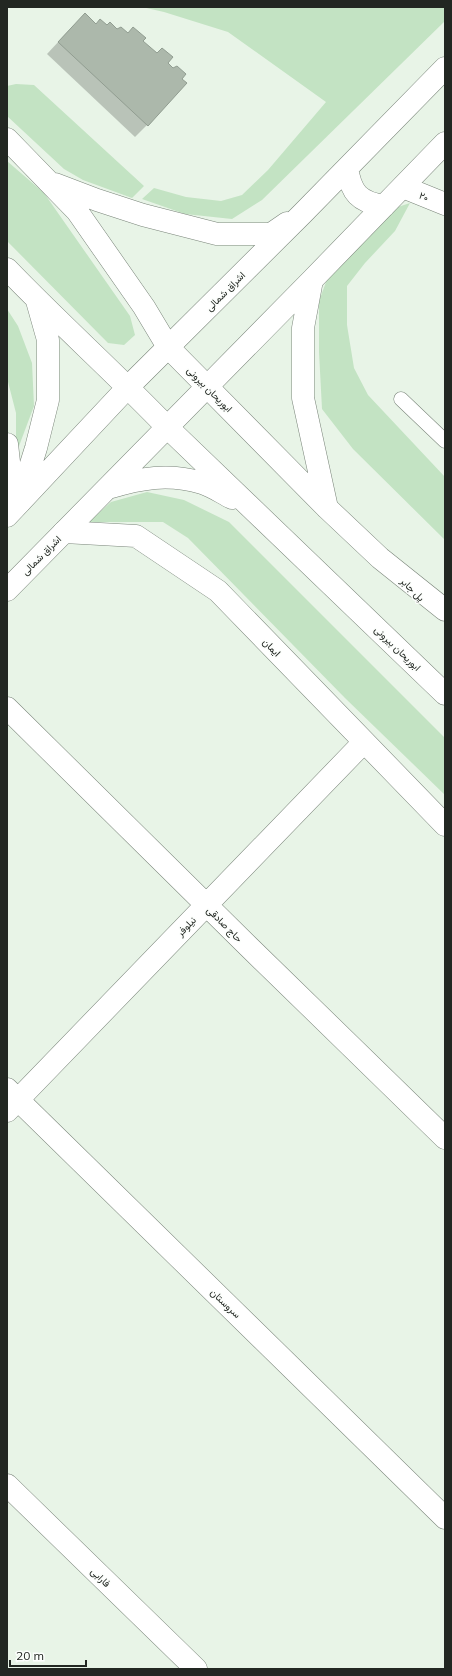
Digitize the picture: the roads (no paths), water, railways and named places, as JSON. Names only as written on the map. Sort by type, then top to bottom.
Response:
[{"type":"main road","name":"اشراق شمالی","points":[[13,510],[128,387],[302,214],[445,68]]},
{"type":"main road","name":"ابوریحان بیرونی","points":[[7,139],[77,211],[144,307],[168,347],[327,508],[380,558],[445,610]]},
{"type":"main road","name":"اشراق شمالی","points":[[7,590],[445,143]]},
{"type":"main road","points":[[347,168],[349,183],[357,195],[369,204],[384,206]]},
{"type":"main road","points":[[47,181],[110,205],[217,234],[270,234],[302,214]]},
{"type":"main road","name":"۲۰","points":[[402,187],[445,204]]},
{"type":"main road","name":"ابوریحان بیرونی","points":[[7,268],[167,427],[349,600],[445,694]]},
{"type":"main road","points":[[312,280],[303,328],[303,398],[327,508]]},
{"type":"main road","points":[[13,510],[36,448],[48,400],[48,340],[37,299]]},
{"type":"main road","points":[[7,444],[13,510]]},
{"type":"main road","points":[[107,488],[139,479],[168,477],[202,483],[245,504],[258,514]]},
{"type":"main road","name":"ایمان","points":[[64,532],[136,536],[218,591],[445,825]]},
{"type":"main road","name":"پل جابر","points":[[380,558],[445,620]]},
{"type":"main road","points":[[349,600],[380,630],[445,684]]},
{"type":"main road","name":"حاج صادقی","points":[[7,708],[445,1138]]},
{"type":"main road","name":"نیلوفر","points":[[11,1100],[206,905],[364,742]]},
{"type":"main road","name":"سروستان","points":[[11,1100],[445,1518]]},
{"type":"main road","name":"فارابی","points":[[7,1485],[196,1669]]},
{"type":"lane","points":[[401,399],[445,441]]}]
